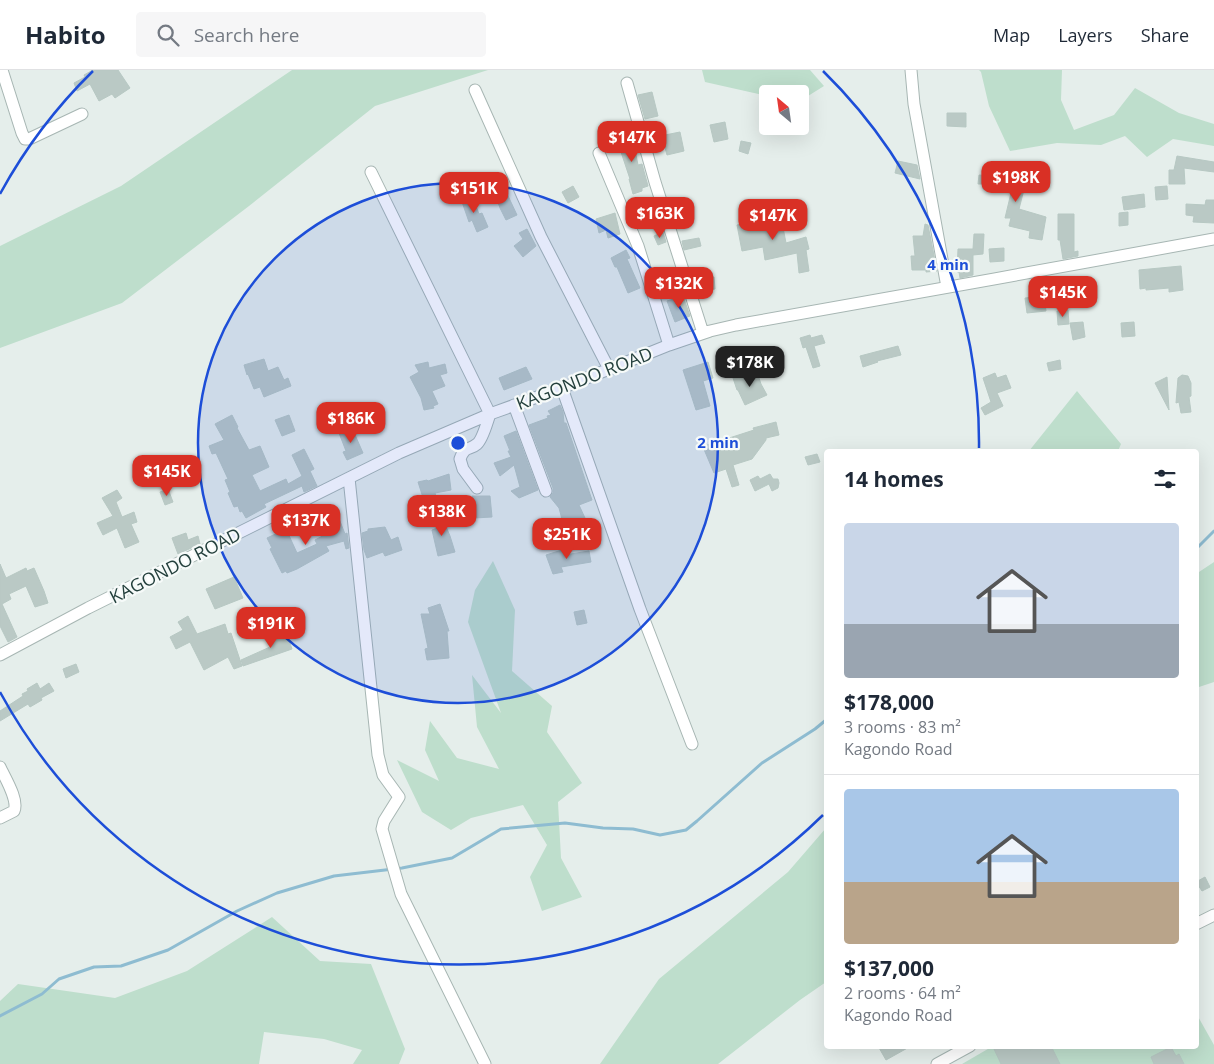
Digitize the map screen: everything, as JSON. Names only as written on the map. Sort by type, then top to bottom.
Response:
[{"type":"street","points":[[2,70],[25,138],[29,139],[82,114]]},
{"type":"street","points":[[910,70],[914,104],[947,287]]},
{"type":"street","points":[[627,82],[655,182],[703,334]]},
{"type":"street","points":[[476,90],[541,237],[609,369]]},
{"type":"street","points":[[598,152],[638,246],[669,345]]},
{"type":"street","points":[[371,172],[490,414],[482,438],[478,443],[465,450],[460,459],[463,469],[476,488]]},
{"type":"street","name":"KAGONDO ROAD","points":[[0,655],[88,608],[398,453],[490,414],[562,388],[669,345],[736,325],[1214,239]]},
{"type":"street","points":[[562,388],[640,608],[692,744]]},
{"type":"street","points":[[514,405],[546,491]]},
{"type":"street","points":[[348,478],[378,755],[383,775],[398,797],[384,821],[382,829],[401,894],[485,1064]]},
{"type":"street","points":[[0,767],[14,797],[16,806],[14,811],[0,818]]},
{"type":"street","points":[[1199,922],[1214,915]]},
{"type":"street","points":[[937,1064],[964,1049]]},
{"type":"green space","points":[[292,70],[488,70],[375,106],[122,303],[0,348],[0,246],[121,186]]},
{"type":"green space","points":[[702,70],[810,70],[824,86],[809,95],[809,85],[759,85],[759,94],[705,82]]},
{"type":"green space","points":[[979,70],[1062,70],[1061,100],[1074,130],[1114,115],[1135,88],[1179,113],[1214,124],[1214,146],[1173,139],[1147,157],[1125,136],[1101,145],[1057,143],[1010,151],[989,106]]},
{"type":"green space","points":[[1077,391],[1121,444],[1119,449],[1031,449]]},
{"type":"green space","points":[[493,561],[515,610],[512,671],[552,706],[547,732],[582,783],[558,802],[561,858],[582,897],[542,911],[530,877],[547,845],[523,805],[471,818],[451,830],[422,812],[397,760],[439,781],[425,750],[430,721],[457,758],[499,769],[477,727],[472,675],[501,713],[468,622],[475,590]]},
{"type":"green space","points":[[1214,562],[1214,682],[1199,687],[1199,572]]},
{"type":"green space","points":[[824,830],[824,983],[718,1064],[600,1064],[659,979],[788,872]]},
{"type":"green space","points":[[272,917],[320,961],[371,964],[405,1049],[399,1064],[353,1064],[362,1050],[324,1039],[264,1032],[259,1064],[0,1064],[0,1001],[18,984],[115,998],[187,971]]},
{"type":"green space","points":[[1199,1018],[1214,1045],[1214,1064],[962,1064],[988,1049],[1199,1049]]},
{"type":"building","points":[[93,70],[118,70],[130,88],[115,98],[112,94],[99,101],[90,84],[77,91],[74,83]]},
{"type":"building","points":[[652,92],[658,116],[645,119],[638,95]]},
{"type":"building","points":[[947,113],[966,113],[966,127],[947,126]]},
{"type":"building","points":[[725,122],[728,139],[714,142],[710,125]]},
{"type":"building","points":[[631,129],[638,165],[642,164],[648,186],[642,188],[642,191],[633,194],[619,146],[622,142],[621,131]]},
{"type":"building","points":[[680,132],[684,151],[667,155],[664,144],[667,143],[665,135]]},
{"type":"building","points":[[741,141],[751,143],[748,154],[739,151]]},
{"type":"building","points":[[1177,156],[1214,162],[1214,172],[1184,168],[1185,184],[1169,184],[1169,170],[1174,170]]},
{"type":"building","points":[[898,161],[917,165],[920,179],[895,173]]},
{"type":"building","points":[[1003,172],[1027,178],[1019,209],[1046,217],[1042,240],[1029,238],[1030,231],[1009,226],[1011,218],[1005,218],[1011,193],[1002,190],[983,189],[983,184],[978,184],[979,175],[1002,177]]},
{"type":"building","points":[[504,185],[517,215],[506,220],[493,188]]},
{"type":"building","points":[[573,186],[579,197],[568,203],[562,192]]},
{"type":"building","points":[[1167,186],[1168,199],[1156,200],[1155,187]]},
{"type":"building","points":[[1144,194],[1145,207],[1124,210],[1122,197]]},
{"type":"building","points":[[472,195],[479,214],[482,213],[488,227],[477,232],[472,220],[469,222],[461,199]]},
{"type":"building","points":[[1206,200],[1214,200],[1214,223],[1193,222],[1194,216],[1186,215],[1186,204],[1205,205]]},
{"type":"building","points":[[1128,212],[1128,225],[1119,226],[1119,213]]},
{"type":"building","points":[[615,213],[620,234],[608,238],[606,230],[599,233],[596,219]]},
{"type":"building","points":[[1058,214],[1074,214],[1074,252],[1078,251],[1078,256],[1063,259],[1060,240],[1058,240]]},
{"type":"building","points":[[781,217],[786,243],[806,237],[809,249],[806,250],[809,271],[799,273],[797,253],[765,260],[763,247],[742,251],[737,225]]},
{"type":"building","points":[[925,224],[928,225],[937,271],[912,270],[911,256],[915,256],[913,236],[923,236]]},
{"type":"building","points":[[527,229],[536,246],[523,257],[514,246],[523,239],[519,233]]},
{"type":"building","points":[[663,232],[666,242],[658,245],[654,236]]},
{"type":"building","points":[[974,234],[984,234],[983,254],[973,255],[973,275],[960,278],[959,272],[957,272],[958,249],[973,249]]},
{"type":"building","points":[[699,238],[701,246],[684,250],[682,241]]},
{"type":"building","points":[[1004,248],[1004,261],[990,262],[989,249]]},
{"type":"building","points":[[626,250],[630,258],[627,259],[640,288],[628,293],[611,258]]},
{"type":"building","points":[[1181,266],[1183,290],[1169,292],[1169,288],[1140,289],[1139,270]]},
{"type":"building","points":[[714,277],[715,289],[698,292],[694,280]]},
{"type":"building","points":[[683,296],[690,316],[675,322],[667,301]]},
{"type":"building","points":[[1044,296],[1046,311],[1027,313],[1025,298]]},
{"type":"building","points":[[1068,310],[1069,324],[1058,325],[1057,311]]},
{"type":"building","points":[[1083,322],[1085,337],[1073,340],[1070,323]]},
{"type":"building","points":[[1134,322],[1135,336],[1122,337],[1121,323]]},
{"type":"building","points":[[810,335],[811,338],[822,335],[825,343],[814,346],[820,366],[813,368],[806,347],[803,348],[800,338]]},
{"type":"building","points":[[898,346],[901,355],[877,361],[863,367],[860,356]]},
{"type":"building","points":[[264,359],[268,371],[278,367],[284,380],[288,378],[291,386],[264,397],[260,387],[254,389],[244,365]]},
{"type":"building","points":[[1060,360],[1061,369],[1049,371],[1047,363]]},
{"type":"building","points":[[428,362],[429,368],[445,364],[447,373],[440,375],[445,386],[432,391],[438,404],[433,406],[434,408],[424,410],[421,398],[410,377],[419,372],[415,365]]},
{"type":"building","points":[[708,362],[713,378],[703,381],[710,406],[696,410],[683,370]]},
{"type":"building","points":[[526,367],[532,379],[504,390],[499,378]]},
{"type":"building","points":[[757,372],[767,395],[745,405],[733,378]]},
{"type":"building","points":[[995,373],[997,378],[1006,375],[1011,388],[997,393],[1003,406],[985,415],[981,408],[991,402],[983,378]]},
{"type":"building","points":[[1182,375],[1188,376],[1191,383],[1191,396],[1189,397],[1191,412],[1181,413],[1179,402],[1176,403],[1178,378]]},
{"type":"building","points":[[1167,377],[1169,410],[1155,383]]},
{"type":"building","points":[[560,405],[564,423],[566,423],[592,500],[579,505],[585,518],[563,523],[559,508],[550,497],[553,493],[553,488],[529,425],[548,418],[547,416],[551,415],[548,411]]},
{"type":"building","points":[[232,415],[249,450],[260,446],[269,467],[252,475],[260,491],[286,479],[288,484],[302,476],[292,455],[304,449],[314,469],[310,471],[317,486],[304,492],[302,486],[264,504],[266,507],[246,518],[242,511],[240,512],[238,506],[234,507],[225,480],[228,479],[216,453],[212,454],[209,446],[224,440],[215,424]]},
{"type":"building","points":[[289,415],[295,431],[282,436],[275,420]]},
{"type":"building","points":[[776,422],[779,435],[766,438],[752,459],[733,465],[739,485],[732,487],[726,469],[714,473],[703,447],[719,440],[754,430],[753,428]]},
{"type":"building","points":[[352,428],[363,453],[347,460],[343,452],[346,451],[339,433]]},
{"type":"building","points":[[516,431],[538,490],[519,498],[511,491],[520,487],[514,465],[500,476],[494,463],[511,457],[504,436]]},
{"type":"building","points":[[817,454],[820,462],[808,465],[805,457]]},
{"type":"building","points":[[449,474],[451,490],[435,493],[439,506],[427,510],[418,482],[428,481]]},
{"type":"building","points":[[770,474],[773,479],[778,479],[778,488],[772,491],[769,484],[755,491],[750,480],[758,476],[760,479]]},
{"type":"building","points":[[168,489],[173,502],[165,505],[160,492]]},
{"type":"building","points":[[117,490],[122,498],[116,502],[122,517],[134,512],[137,522],[131,524],[139,542],[125,548],[117,528],[103,535],[97,523],[113,516],[102,498]]},
{"type":"building","points":[[472,496],[490,496],[492,517],[474,518]]},
{"type":"building","points":[[439,510],[455,552],[438,556],[432,530],[438,528],[433,512]]},
{"type":"building","points":[[336,511],[345,534],[347,533],[349,548],[346,549],[344,541],[326,546],[329,551],[297,569],[282,573],[270,549],[272,548],[267,538],[286,529],[297,553],[317,544],[315,540],[330,532],[324,516]]},
{"type":"building","points":[[385,527],[391,540],[398,537],[402,550],[385,556],[383,552],[367,558],[362,533],[368,531],[368,529]]},
{"type":"building","points":[[186,533],[188,540],[198,536],[200,544],[178,554],[172,538]]},
{"type":"building","points":[[562,550],[565,555],[589,551],[591,562],[561,567],[563,572],[553,574],[546,555]]},
{"type":"building","points":[[0,564],[6,578],[26,568],[27,571],[34,568],[48,603],[35,607],[26,586],[9,594],[11,599],[2,604],[17,637],[8,642],[0,626]]},
{"type":"building","points":[[234,577],[243,598],[215,609],[206,589]]},
{"type":"building","points":[[440,604],[449,631],[447,631],[449,658],[427,660],[425,649],[428,648],[421,614],[430,614],[428,608]]},
{"type":"building","points":[[584,610],[587,623],[577,625],[574,612]]},
{"type":"building","points":[[188,616],[197,634],[225,624],[228,634],[231,633],[242,666],[234,669],[228,657],[204,670],[190,642],[176,649],[170,637],[183,630],[178,622]]},
{"type":"building","points":[[286,632],[292,649],[243,666],[241,660],[270,647],[267,639]]},
{"type":"building","points":[[76,664],[79,672],[66,678],[63,669]]},
{"type":"building","points":[[37,683],[40,689],[49,683],[54,691],[30,707],[28,704],[0,721],[0,711],[23,696],[22,694],[28,691],[27,689]]},
{"type":"building","points":[[1205,877],[1210,887],[1202,891],[1199,886],[1199,880]]},
{"type":"building","points":[[880,1049],[906,1049],[886,1060]]},
{"type":"building","points":[[994,1049],[1052,1049],[1060,1064],[1001,1064]]},
{"type":"building","points":[[1167,1049],[1172,1049],[1176,1056],[1179,1054],[1184,1064],[1154,1064],[1151,1057]]},
{"type":"waterway","points":[[1199,546],[1214,531]]},
{"type":"waterway","points":[[0,1016],[42,994],[59,979],[94,967],[121,966],[168,950],[237,911],[277,893],[334,876],[402,868],[452,858],[501,829],[565,823],[603,828],[633,829],[660,835],[686,830],[762,763],[824,722]]}]
